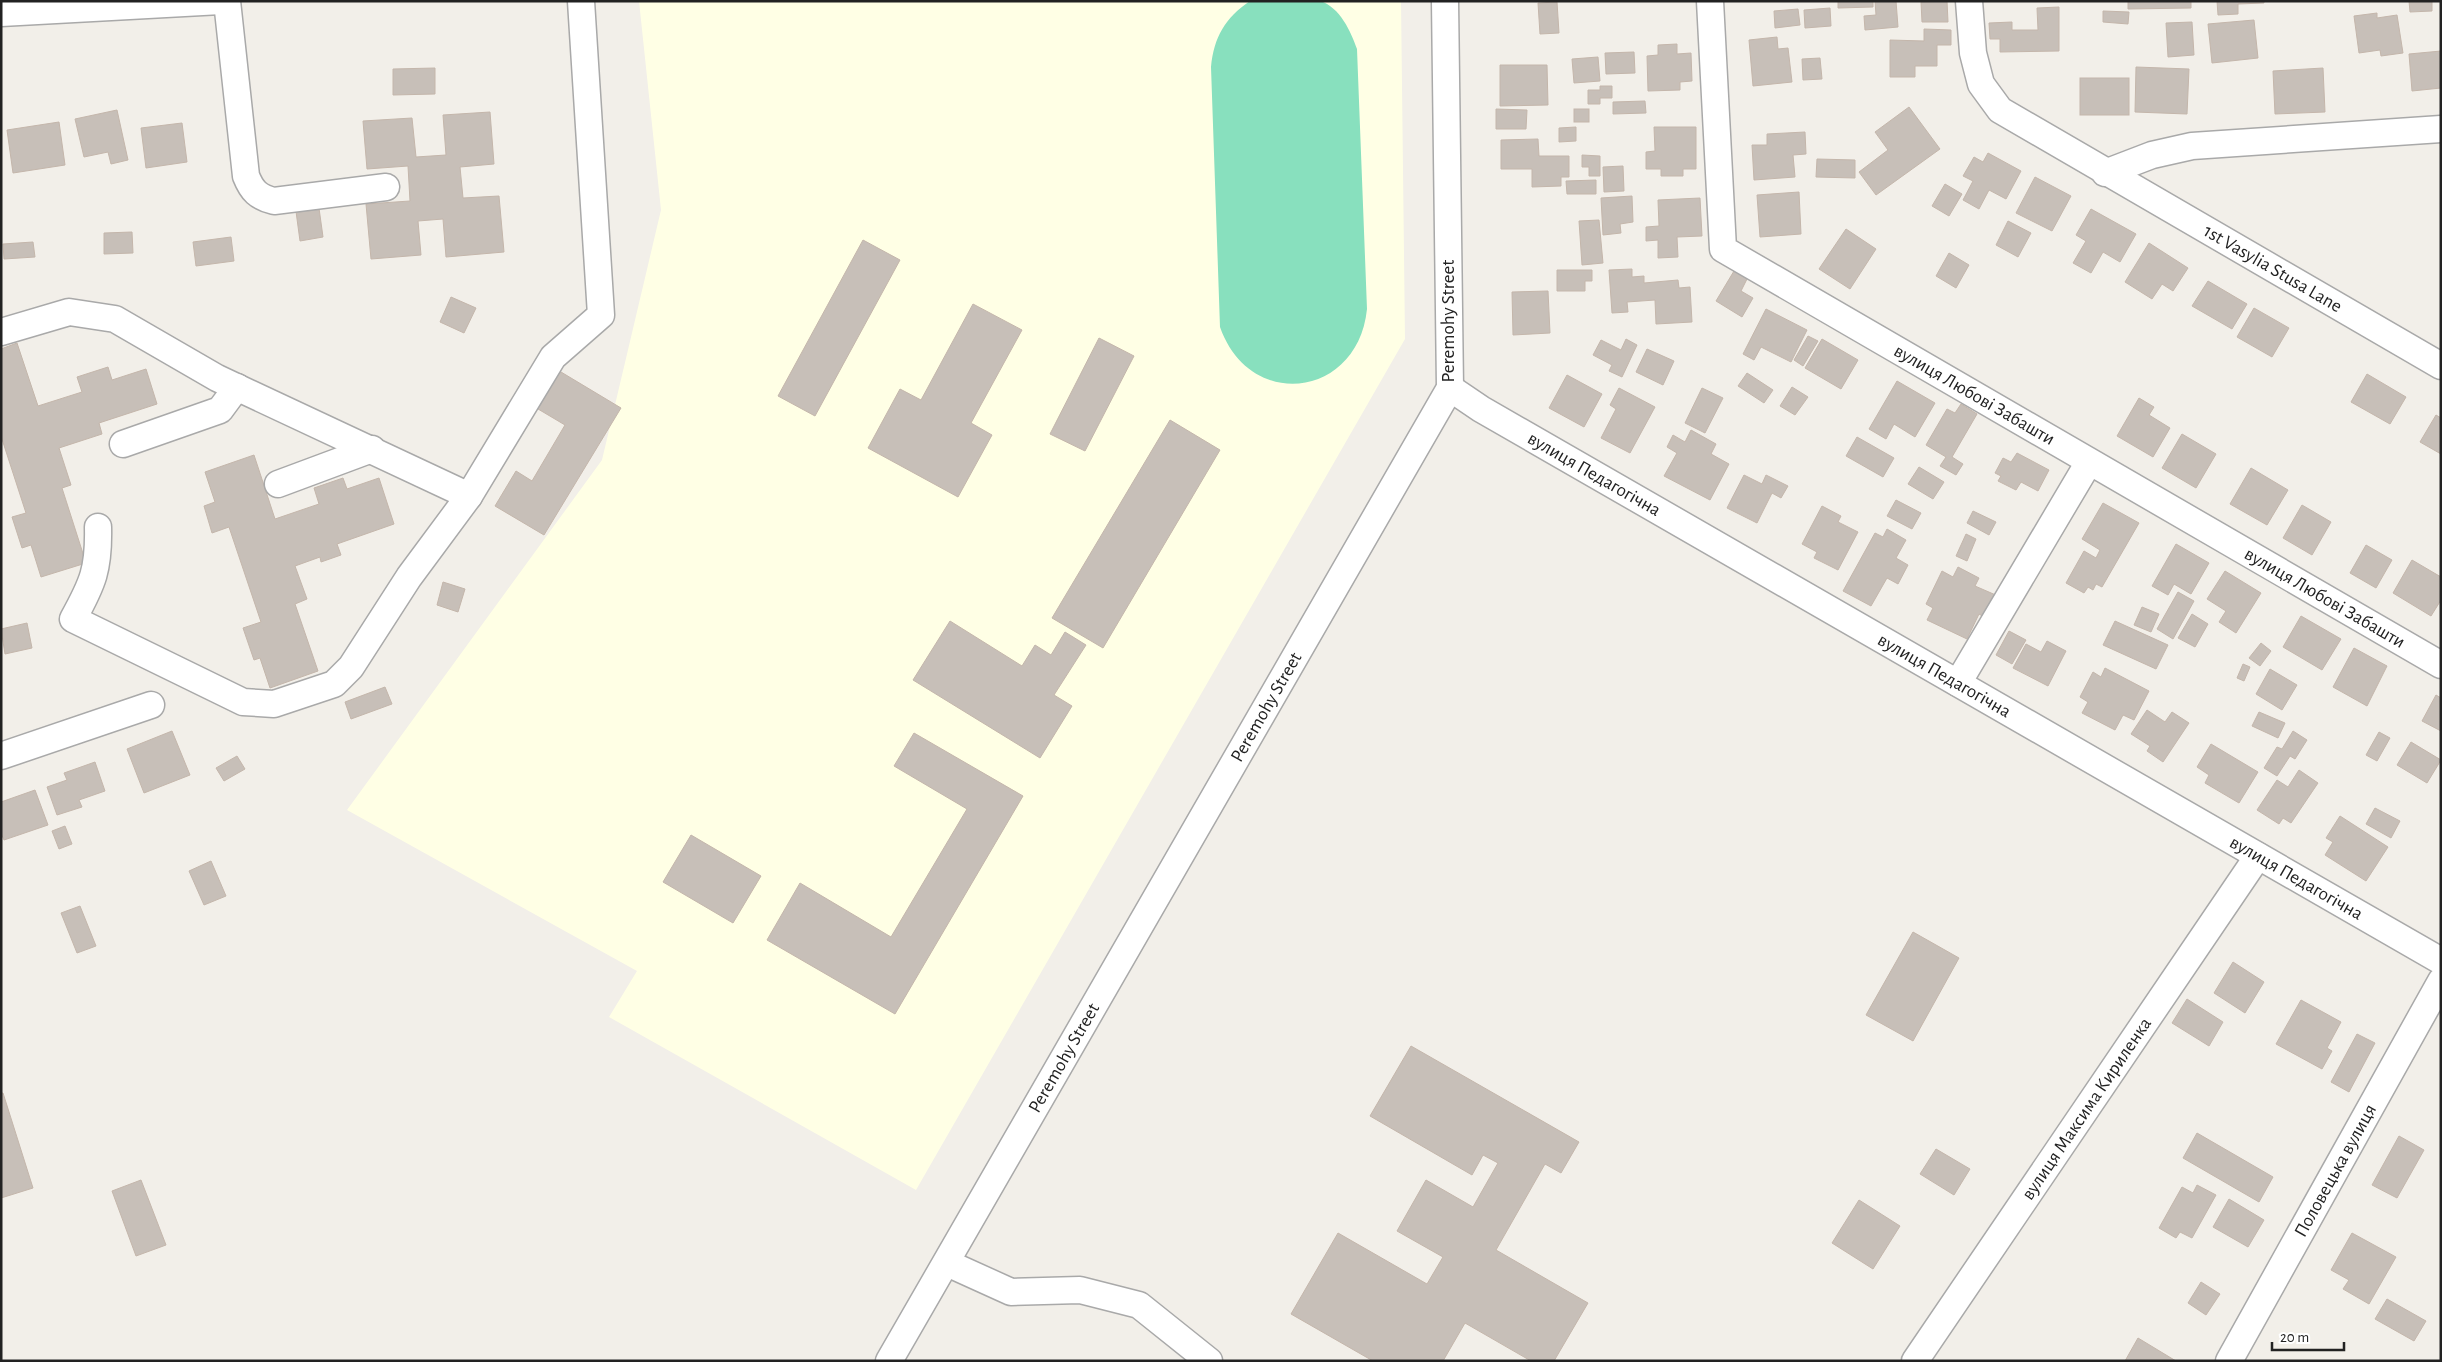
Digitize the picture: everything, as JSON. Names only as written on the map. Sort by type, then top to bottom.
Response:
[{"type":"street","points":[[1,13],[221,1]]},
{"type":"street","points":[[227,1],[246,176],[252,191],[263,199],[274,202],[386,187]]},
{"type":"street","points":[[98,527],[99,558],[90,588],[73,619],[243,702],[274,704],[334,684],[350,667],[409,577],[469,496],[553,358],[601,315],[581,1]]},
{"type":"street","name":"Peremohy Street","points":[[889,1361],[1450,388],[1445,1]]},
{"type":"street","name":"вулиця Любові Забашти","points":[[1710,1],[1724,249],[2441,665]]},
{"type":"street","name":"1st Vasylia Stusa Lane","points":[[1969,1],[1975,61],[1981,84],[2000,110],[2104,173],[2441,366]]},
{"type":"street","points":[[2104,173],[2152,155],[2192,146],[2441,129]]},
{"type":"street","points":[[1,332],[69,312],[115,319],[237,387],[469,496]]},
{"type":"street","points":[[123,444],[220,410],[237,387]]},
{"type":"street","name":"вулиця Педагогічна","points":[[1450,388],[1481,409],[2441,961]]},
{"type":"street","points":[[278,484],[372,449]]},
{"type":"street","points":[[1958,683],[2089,462]]},
{"type":"street","points":[[1,756],[151,705]]},
{"type":"street","name":"вулиця Максима Кириленка","points":[[1915,1361],[2258,856]]},
{"type":"street","name":"Половецька вулиця","points":[[2229,1361],[2441,981]]},
{"type":"street","points":[[946,1263],[1012,1292],[1080,1290],[1139,1305],[1209,1361]]},
{"type":"shaded area","points":[[639,1],[1401,1],[1405,339],[916,1190],[609,1017],[637,971],[347,810],[602,460],[661,210]]},
{"type":"green space","points":[[1250,1],[1320,1],[1327,4],[1344,21],[1357,49],[1367,309],[1359,339],[1344,361],[1324,376],[1301,383],[1277,382],[1254,373],[1235,354],[1220,327],[1211,67],[1215,46],[1222,29],[1241,7]]},
{"type":"building","points":[[1838,1],[1873,1],[1873,7],[1838,8]]},
{"type":"building","points":[[1875,1],[1896,1],[1898,27],[1865,30],[1864,16],[1876,15]]},
{"type":"building","points":[[1947,1],[1948,22],[1922,22],[1921,2]]},
{"type":"building","points":[[2128,1],[2191,1],[2191,8],[2128,9]]},
{"type":"building","points":[[2217,1],[2264,1],[2264,3],[2238,4],[2238,14],[2218,15]]},
{"type":"building","points":[[2409,1],[2432,1],[2432,11],[2410,12]]},
{"type":"building","points":[[1557,2],[1559,33],[1540,34],[1538,3]]},
{"type":"building","points":[[2059,7],[2059,51],[2000,52],[2000,39],[1990,39],[1989,23],[2012,22],[2012,30],[2038,30],[2037,8]]},
{"type":"building","points":[[1830,8],[1831,26],[1805,28],[1804,10]]},
{"type":"building","points":[[1798,9],[1800,25],[1775,28],[1774,11]]},
{"type":"building","points":[[2103,11],[2129,12],[2128,24],[2103,22]]},
{"type":"building","points":[[2377,13],[2377,18],[2397,15],[2403,53],[2381,56],[2380,50],[2359,53],[2354,16]]},
{"type":"building","points":[[2254,20],[2258,58],[2212,63],[2208,24]]},
{"type":"building","points":[[2192,22],[2194,55],[2168,57],[2166,23]]},
{"type":"building","points":[[1924,29],[1951,30],[1951,45],[1937,45],[1937,66],[1915,66],[1915,77],[1890,77],[1890,40],[1924,41]]},
{"type":"building","points":[[1777,37],[1778,49],[1788,48],[1792,82],[1753,86],[1749,40]]},
{"type":"building","points":[[1677,44],[1677,54],[1691,53],[1692,81],[1680,82],[1680,90],[1648,91],[1647,56],[1658,55],[1658,45]]},
{"type":"building","points":[[2441,51],[2441,88],[2412,91],[2409,54]]},
{"type":"building","points":[[1634,52],[1635,73],[1606,74],[1605,53]]},
{"type":"building","points":[[1598,57],[1600,81],[1574,83],[1572,59]]},
{"type":"building","points":[[1820,58],[1822,79],[1803,80],[1802,59]]},
{"type":"building","points":[[1500,65],[1547,65],[1548,105],[1500,106]]},
{"type":"building","points":[[2136,67],[2189,69],[2187,114],[2135,112]]},
{"type":"building","points":[[435,68],[435,94],[393,95],[393,69]]},
{"type":"building","points":[[2323,68],[2325,112],[2275,114],[2273,71]]},
{"type":"building","points":[[2080,78],[2129,78],[2129,115],[2080,115]]},
{"type":"building","points":[[1600,86],[1612,86],[1612,98],[1600,98],[1600,104],[1588,104],[1588,90],[1600,90]]},
{"type":"building","points":[[1645,101],[1646,113],[1613,114],[1613,102]]},
{"type":"building","points":[[1909,107],[1940,149],[1876,195],[1859,172],[1888,150],[1875,132]]},
{"type":"building","points":[[1496,109],[1527,110],[1526,129],[1496,129]]},
{"type":"building","points":[[1574,109],[1589,109],[1589,122],[1574,122]]},
{"type":"building","points":[[117,110],[128,160],[111,164],[108,152],[84,157],[75,119]]},
{"type":"building","points":[[490,112],[494,164],[460,167],[463,198],[499,196],[504,252],[446,257],[443,219],[418,221],[421,255],[371,259],[366,204],[410,201],[408,166],[367,169],[363,121],[412,118],[416,157],[446,155],[443,115]]},
{"type":"building","points":[[59,122],[65,165],[13,173],[7,130]]},
{"type":"building","points":[[182,123],[187,162],[146,168],[141,128]]},
{"type":"building","points":[[1576,127],[1576,141],[1559,142],[1559,128]]},
{"type":"building","points":[[1654,127],[1696,127],[1696,169],[1683,169],[1683,176],[1661,176],[1661,169],[1646,169],[1646,152],[1655,151]]},
{"type":"building","points":[[1805,132],[1806,154],[1793,155],[1795,177],[1754,180],[1752,145],[1767,145],[1767,134]]},
{"type":"building","points":[[1538,139],[1539,156],[1569,156],[1569,177],[1561,177],[1561,186],[1532,187],[1532,169],[1501,169],[1501,140]]},
{"type":"building","points":[[1988,153],[2021,171],[2006,199],[1989,190],[1979,209],[1963,200],[1973,181],[1963,176],[1974,157],[1983,162]]},
{"type":"building","points":[[1582,155],[1600,156],[1600,176],[1589,176],[1589,167],[1582,167]]},
{"type":"building","points":[[1817,159],[1855,160],[1855,178],[1816,177]]},
{"type":"building","points":[[1623,166],[1624,191],[1604,192],[1603,167]]},
{"type":"building","points":[[2035,177],[2071,196],[2052,231],[2016,213]]},
{"type":"building","points":[[1596,180],[1596,194],[1567,194],[1566,181]]},
{"type":"building","points":[[1945,184],[1962,194],[1949,216],[1932,206]]},
{"type":"building","points":[[1799,192],[1801,234],[1760,237],[1757,195]]},
{"type":"building","points":[[1632,196],[1633,222],[1620,224],[1621,233],[1603,235],[1601,198]]},
{"type":"building","points":[[1700,198],[1702,236],[1677,237],[1678,257],[1658,258],[1658,240],[1646,241],[1646,227],[1659,226],[1658,200]]},
{"type":"building","points":[[318,201],[323,237],[300,241],[295,204]]},
{"type":"building","points":[[2091,209],[2136,234],[2120,262],[2103,252],[2091,273],[2073,263],[2086,241],[2076,235]]},
{"type":"building","points":[[1599,220],[1603,263],[1582,265],[1579,221]]},
{"type":"building","points":[[2008,221],[2031,233],[2018,257],[1996,245]]},
{"type":"building","points":[[1846,229],[1876,249],[1850,289],[1819,269]]},
{"type":"building","points":[[132,232],[133,253],[104,254],[104,233]]},
{"type":"building","points":[[231,237],[234,261],[196,266],[193,242]]},
{"type":"building","points":[[863,240],[900,260],[815,416],[778,396]]},
{"type":"building","points":[[33,242],[35,257],[4,259],[3,244]]},
{"type":"building","points":[[2149,243],[2188,268],[2173,291],[2162,284],[2152,299],[2125,282]]},
{"type":"building","points":[[1949,253],[1969,265],[1956,288],[1936,276]]},
{"type":"building","points":[[1632,269],[1632,277],[1644,276],[1644,283],[1678,280],[1679,288],[1690,287],[1692,322],[1656,324],[1655,300],[1627,302],[1628,312],[1612,313],[1609,270]]},
{"type":"building","points":[[1557,270],[1592,270],[1592,281],[1585,281],[1585,291],[1557,291]]},
{"type":"building","points":[[1734,271],[1747,279],[1741,291],[1753,298],[1742,317],[1716,301]]},
{"type":"building","points":[[2208,281],[2247,304],[2232,329],[2192,306]]},
{"type":"building","points":[[1548,291],[1550,333],[1513,335],[1512,292]]},
{"type":"building","points":[[451,297],[476,308],[464,333],[440,322]]},
{"type":"building","points":[[973,304],[1022,330],[971,423],[992,435],[958,497],[868,448],[900,389],[921,400]]},
{"type":"building","points":[[2254,308],[2289,328],[2272,357],[2237,337]]},
{"type":"building","points":[[1766,309],[1807,330],[1791,362],[1761,347],[1754,360],[1743,354]]},
{"type":"building","points":[[1808,336],[1818,341],[1803,366],[1794,360]]},
{"type":"building","points":[[1099,338],[1134,356],[1085,451],[1050,434]]},
{"type":"building","points":[[1626,339],[1637,345],[1622,377],[1609,371],[1612,365],[1593,355],[1601,340],[1621,350]]},
{"type":"building","points":[[1822,339],[1858,360],[1841,389],[1805,368]]},
{"type":"building","points":[[17,343],[38,406],[82,392],[77,377],[108,367],[112,380],[146,369],[157,404],[99,423],[102,434],[59,448],[71,485],[62,488],[86,563],[41,577],[31,545],[22,548],[12,517],[26,513],[1,436],[1,349]]},
{"type":"building","points":[[1647,349],[1674,361],[1663,385],[1636,372]]},
{"type":"building","points":[[556,369],[621,408],[544,535],[495,506],[516,471],[532,481],[565,425],[533,406]]},
{"type":"building","points":[[1747,373],[1773,390],[1764,403],[1738,386]]},
{"type":"building","points":[[2367,374],[2406,397],[2390,424],[2351,402]]},
{"type":"building","points":[[1567,375],[1602,394],[1584,427],[1549,408]]},
{"type":"building","points":[[1897,381],[1935,403],[1915,437],[1894,424],[1886,439],[1869,429]]},
{"type":"building","points":[[1792,387],[1808,397],[1795,415],[1780,406]]},
{"type":"building","points":[[1619,388],[1655,407],[1630,453],[1601,438],[1616,409],[1610,405]]},
{"type":"building","points":[[1702,388],[1723,398],[1705,433],[1685,423]]},
{"type":"building","points":[[2139,398],[2154,407],[2149,415],[2170,428],[2153,457],[2117,436]]},
{"type":"building","points":[[1961,404],[1977,414],[1952,457],[1963,464],[1956,475],[1940,466],[1946,457],[1926,445],[1947,409],[1955,413]]},
{"type":"building","points":[[2436,415],[2441,418],[2441,454],[2420,442]]},
{"type":"building","points":[[1170,420],[1220,450],[1103,648],[1052,618]]},
{"type":"building","points":[[1691,430],[1716,444],[1711,454],[1729,464],[1710,500],[1664,476],[1677,453],[1667,447],[1673,435],[1685,442]]},
{"type":"building","points":[[2182,434],[2216,454],[2196,488],[2162,468]]},
{"type":"building","points":[[1857,437],[1894,458],[1883,477],[1846,456]]},
{"type":"building","points":[[2017,453],[2049,470],[2038,491],[2021,482],[2016,490],[1998,481],[2001,476],[1995,473],[2003,458],[2011,462]]},
{"type":"building","points":[[254,455],[275,519],[319,504],[314,488],[343,478],[347,489],[379,478],[394,524],[337,544],[341,555],[321,562],[320,557],[295,566],[307,599],[295,604],[318,671],[270,688],[260,658],[254,660],[243,628],[261,622],[229,527],[212,533],[204,506],[215,502],[205,472]]},
{"type":"building","points":[[1919,467],[1944,482],[1933,499],[1908,484]]},
{"type":"building","points":[[2251,468],[2288,490],[2267,525],[2230,504]]},
{"type":"building","points":[[1744,475],[1762,484],[1766,475],[1788,486],[1781,498],[1772,493],[1757,523],[1727,508]]},
{"type":"building","points":[[1896,500],[1921,513],[1912,529],[1887,516]]},
{"type":"building","points":[[2103,503],[2139,523],[2102,587],[2096,584],[2093,590],[2088,587],[2084,593],[2066,583],[2084,551],[2096,558],[2100,550],[2082,539]]},
{"type":"building","points":[[2302,505],[2331,522],[2312,555],[2283,538]]},
{"type":"building","points":[[1822,506],[1841,516],[1838,522],[1858,532],[1838,570],[1814,558],[1817,552],[1802,544]]},
{"type":"building","points":[[1973,511],[1996,522],[1989,535],[1967,523]]},
{"type":"building","points":[[1887,529],[1906,540],[1896,558],[1908,565],[1898,584],[1887,578],[1871,606],[1843,591],[1875,533],[1883,537]]},
{"type":"building","points":[[1966,534],[1976,539],[1967,561],[1956,556]]},
{"type":"building","points":[[2176,544],[2209,563],[2191,594],[2174,584],[2168,595],[2152,586]]},
{"type":"building","points":[[2366,545],[2392,560],[2376,588],[2350,573]]},
{"type":"building","points":[[2412,560],[2441,577],[2441,600],[2431,616],[2393,593]]},
{"type":"building","points":[[1958,567],[1979,578],[1975,586],[1998,596],[1987,619],[1979,614],[1967,639],[1927,620],[1933,608],[1926,604],[1942,571],[1953,577]]},
{"type":"building","points":[[2225,571],[2261,593],[2236,633],[2219,622],[2226,611],[2207,599]]},
{"type":"building","points":[[443,582],[465,589],[458,612],[437,605]]},
{"type":"building","points":[[2178,592],[2194,601],[2173,639],[2157,629]]},
{"type":"building","points":[[2142,607],[2159,614],[2151,632],[2134,625]]},
{"type":"building","points":[[2192,614],[2208,624],[2195,647],[2178,638]]},
{"type":"building","points":[[2301,616],[2341,639],[2322,670],[2283,647]]},
{"type":"building","points":[[950,621],[1022,666],[1035,645],[1051,655],[1065,632],[1086,645],[1054,695],[1072,706],[1040,758],[913,680]]},
{"type":"building","points":[[2115,621],[2168,645],[2156,669],[2103,645]]},
{"type":"building","points":[[27,623],[32,648],[5,654],[1,629]]},
{"type":"building","points":[[2009,631],[2026,640],[2012,664],[1996,655]]},
{"type":"building","points":[[2047,641],[2066,651],[2048,686],[2013,668],[2026,644],[2041,652]]},
{"type":"building","points":[[2261,643],[2271,651],[2260,666],[2249,658]]},
{"type":"building","points":[[2354,648],[2387,666],[2367,706],[2333,687]]},
{"type":"building","points":[[2243,664],[2250,667],[2244,681],[2237,678]]},
{"type":"building","points":[[2105,668],[2149,691],[2134,720],[2123,715],[2115,730],[2082,713],[2088,702],[2080,697],[2093,672],[2101,677]]},
{"type":"building","points":[[2270,669],[2297,685],[2282,710],[2256,694]]},
{"type":"building","points":[[385,687],[392,704],[351,719],[345,702]]},
{"type":"building","points":[[2436,695],[2441,698],[2441,731],[2422,721]]},
{"type":"building","points":[[2147,710],[2165,722],[2172,712],[2189,723],[2163,762],[2147,751],[2150,746],[2131,734]]},
{"type":"building","points":[[2259,712],[2285,723],[2278,738],[2252,726]]},
{"type":"building","points":[[172,731],[190,775],[144,793],[127,749]]},
{"type":"building","points":[[2293,731],[2307,740],[2295,759],[2290,756],[2277,776],[2264,768],[2277,747],[2282,749]]},
{"type":"building","points":[[2379,732],[2390,738],[2377,761],[2366,755]]},
{"type":"building","points":[[914,733],[1023,796],[895,1014],[767,940],[800,883],[891,937],[967,809],[894,766]]},
{"type":"building","points":[[2411,742],[2441,760],[2427,783],[2397,765]]},
{"type":"building","points":[[2211,744],[2258,772],[2239,803],[2205,783],[2209,775],[2197,767]]},
{"type":"building","points":[[237,756],[245,769],[224,781],[216,768]]},
{"type":"building","points":[[95,762],[105,791],[79,800],[82,807],[57,815],[47,787],[67,780],[64,773]]},
{"type":"building","points":[[2299,770],[2318,783],[2291,823],[2283,818],[2279,824],[2257,810],[2277,780],[2288,787]]},
{"type":"building","points":[[35,790],[48,825],[4,840],[1,833],[1,802]]},
{"type":"building","points":[[2375,808],[2400,821],[2391,838],[2366,824]]},
{"type":"building","points":[[2340,816],[2388,847],[2366,881],[2325,855],[2333,842],[2326,838]]},
{"type":"building","points":[[65,826],[72,844],[59,849],[52,831]]},
{"type":"building","points":[[691,835],[761,876],[733,923],[663,882]]},
{"type":"building","points":[[211,861],[226,896],[204,905],[189,871]]},
{"type":"building","points":[[80,906],[96,946],[77,953],[61,913]]},
{"type":"building","points":[[1913,932],[1959,958],[1913,1041],[1866,1015]]},
{"type":"building","points":[[2233,962],[2264,982],[2245,1013],[2214,993]]},
{"type":"building","points":[[2187,999],[2223,1022],[2209,1046],[2172,1023]]},
{"type":"building","points":[[2301,1000],[2341,1022],[2327,1048],[2332,1051],[2322,1069],[2276,1044]]},
{"type":"building","points":[[2357,1034],[2375,1043],[2349,1092],[2331,1082]]},
{"type":"building","points":[[1411,1046],[1579,1142],[1561,1173],[1545,1164],[1496,1250],[1588,1303],[1554,1361],[1531,1361],[1465,1323],[1443,1361],[1373,1361],[1291,1314],[1338,1233],[1427,1284],[1443,1257],[1397,1231],[1426,1180],[1473,1207],[1498,1163],[1483,1155],[1472,1175],[1370,1116]]},
{"type":"building","points":[[1,1093],[3,1093],[33,1188],[1,1198]]},
{"type":"building","points":[[2197,1133],[2273,1177],[2259,1202],[2183,1158]]},
{"type":"building","points":[[2399,1136],[2424,1150],[2397,1198],[2372,1185]]},
{"type":"building","points":[[1936,1149],[1970,1169],[1954,1195],[1920,1174]]},
{"type":"building","points":[[141,1180],[166,1245],[136,1256],[112,1191]]},
{"type":"building","points":[[2197,1185],[2216,1195],[2192,1238],[2180,1232],[2176,1238],[2159,1228],[2182,1187],[2193,1193]]},
{"type":"building","points":[[2229,1199],[2264,1220],[2248,1247],[2213,1227]]},
{"type":"building","points":[[1859,1200],[1900,1226],[1873,1269],[1832,1243]]},
{"type":"building","points":[[2352,1233],[2396,1257],[2369,1304],[2343,1289],[2349,1280],[2331,1270]]},
{"type":"building","points":[[2201,1282],[2220,1294],[2206,1315],[2188,1303]]},
{"type":"building","points":[[2387,1299],[2426,1321],[2414,1341],[2375,1319]]},
{"type":"building","points":[[2138,1338],[2176,1361],[2125,1361]]}]
